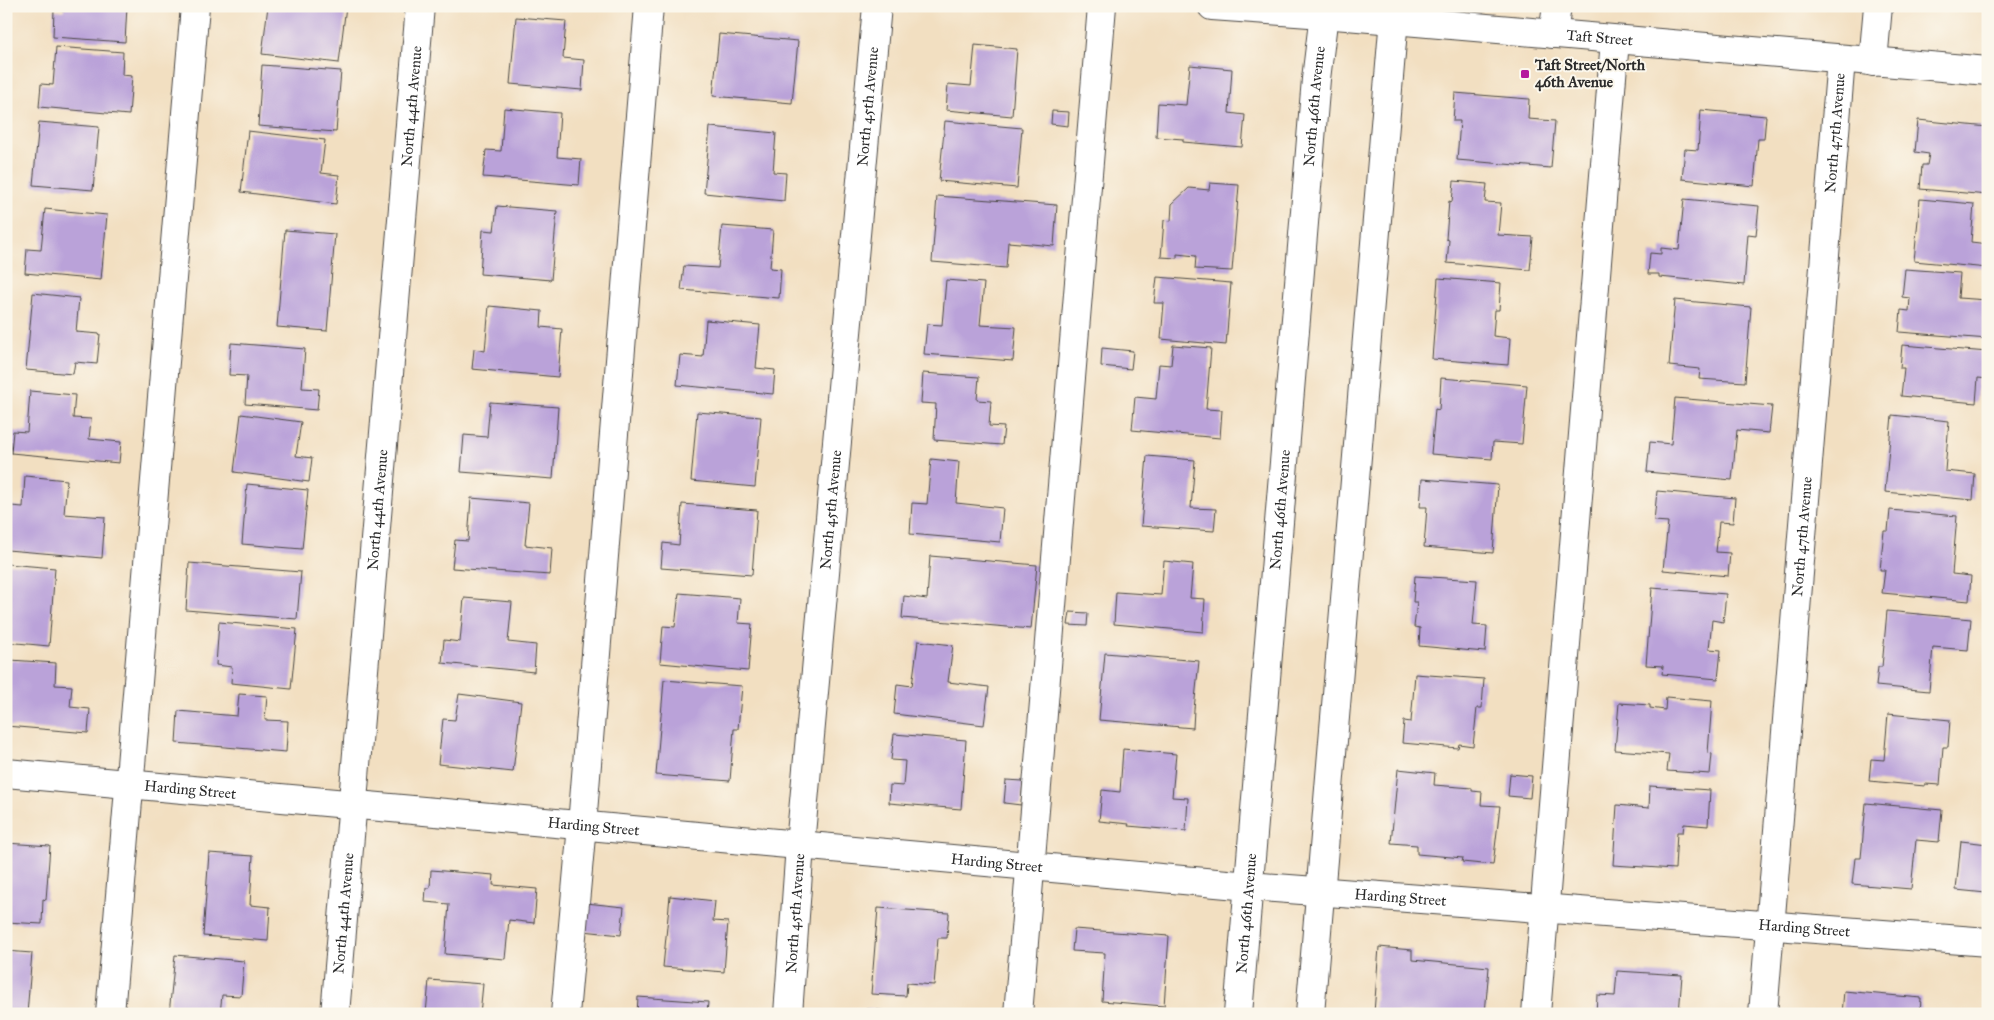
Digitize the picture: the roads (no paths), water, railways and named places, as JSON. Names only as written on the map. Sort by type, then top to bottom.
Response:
[{"type":"street","points":[[110,1014],[195,6]]},
{"type":"street","name":"North 44th Avenue","points":[[335,1014],[420,6]]},
{"type":"street","points":[[565,1014],[649,6]]},
{"type":"street","name":"North 45th Avenue","points":[[788,1014],[800,845],[877,6]]},
{"type":"street","points":[[1018,1014],[1102,6]]},
{"type":"street","name":"Taft Street","points":[[1212,6],[1394,13],[1553,34],[1988,71]]},
{"type":"street","points":[[1553,34],[1557,6]]},
{"type":"street","points":[[1873,62],[1878,6]]},
{"type":"street","name":"North 46th Avenue","points":[[1238,1014],[1316,79],[1324,10]]},
{"type":"street","points":[[1310,1014],[1394,13]]},
{"type":"street","points":[[1536,1014],[1615,40]]},
{"type":"street","name":"North 47th Avenue","points":[[1763,1014],[1841,59]]},
{"type":"street","name":"Harding Street","points":[[6,773],[1249,886],[1988,942]]},
{"type":"place","name":"Taft Street/North 46th Avenue","points":[[1525,74]]}]
